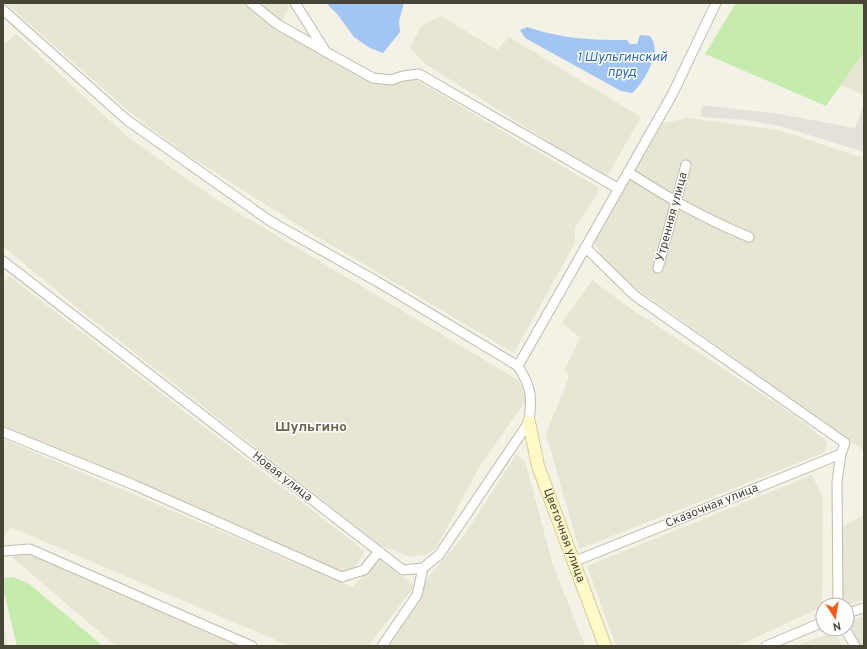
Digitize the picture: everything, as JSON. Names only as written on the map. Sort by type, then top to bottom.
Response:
[{"type":"street","points":[[251,3],[277,24],[373,78],[391,80],[403,76],[419,74],[619,189]]},
{"type":"street","points":[[295,3],[326,52]]},
{"type":"street","points":[[518,366],[672,95],[716,3]]},
{"type":"street","points":[[3,10],[128,120],[270,221],[378,282],[518,366],[529,384],[531,402],[529,422],[439,554],[422,568],[417,595],[382,646]]},
{"type":"street","name":"Утренняя улица","points":[[658,268],[686,165]]},
{"type":"street","points":[[628,172],[676,203],[710,221],[749,237]]},
{"type":"street","points":[[585,247],[634,295],[845,443],[841,454],[838,481],[838,597]]},
{"type":"street","name":"Новая улица","points":[[3,261],[403,570],[422,568]]},
{"type":"street","name":"Цветочная улица","points":[[529,422],[538,466],[605,646]]},
{"type":"street","points":[[3,432],[134,485],[342,577],[364,570],[379,551]]},
{"type":"street","name":"Сказочная улица","points":[[573,562],[841,454]]},
{"type":"street","points":[[3,551],[30,549],[252,646]]},
{"type":"street","points":[[766,646],[815,625]]},
{"type":"street","points":[[850,637],[855,646]]},
{"type":"shaded area","points":[[5,3],[287,3],[289,6],[281,24],[382,84],[414,79],[598,187],[598,193],[575,228],[575,243],[514,353],[306,230],[184,153],[132,114]]},
{"type":"shaded area","points":[[441,16],[497,50],[509,37],[641,117],[606,178],[424,63],[410,48],[421,26]]},
{"type":"shaded area","points":[[16,34],[128,137],[214,198],[518,380],[525,392],[525,402],[481,464],[436,548],[427,554],[411,557],[381,546],[80,310],[3,246],[3,45]]},
{"type":"shaded area","points":[[864,52],[864,95],[841,85]]},
{"type":"shaded area","points":[[702,105],[779,114],[855,128],[862,109],[864,110],[864,152],[780,126],[747,120],[701,117]]},
{"type":"shaded area","points":[[688,118],[778,130],[864,158],[864,451],[611,270],[594,242],[663,123]]},
{"type":"shaded area","points":[[9,276],[365,551],[354,568],[341,571],[3,426],[3,284]]},
{"type":"shaded area","points":[[592,280],[627,306],[794,415],[828,442],[824,453],[579,549],[546,434],[569,377],[565,369],[580,338],[562,323]]},
{"type":"shaded area","points":[[3,439],[352,587],[380,559],[415,586],[368,646],[330,646],[327,644],[326,646],[290,646],[10,527],[3,540]]},
{"type":"shaded area","points":[[516,455],[525,461],[553,565],[585,646],[384,646],[430,575],[465,534]]},
{"type":"shaded area","points":[[812,475],[823,499],[822,597],[815,597],[815,610],[737,646],[616,646],[587,566]]},
{"type":"shaded area","points":[[864,515],[864,599],[855,603],[855,597],[842,597],[838,529]]},
{"type":"shaded area","points":[[20,547],[246,646],[116,646],[13,558]]},
{"type":"shaded area","points":[[864,616],[864,646],[859,646],[854,637],[855,637],[855,619]]},
{"type":"shaded area","points":[[3,622],[8,646],[3,646]]},
{"type":"shaded area","points":[[820,637],[834,637],[838,638],[842,646],[796,646]]},
{"type":"green space","points":[[736,3],[864,3],[864,52],[826,106],[705,54]]},
{"type":"green space","points":[[13,577],[28,583],[103,646],[17,646],[3,588],[3,578]]},
{"type":"water","points":[[326,3],[404,3],[399,21],[400,32],[383,53],[370,48],[354,37],[338,15]]},
{"type":"water","name":"1 Шульгинский пруд","points":[[527,27],[553,34],[577,38],[627,40],[630,44],[637,44],[640,35],[650,36],[654,43],[654,56],[648,71],[636,89],[632,93],[621,91],[525,38],[520,30]]},
{"type":"district","name":"Шульгино","points":[[311,427]]}]
